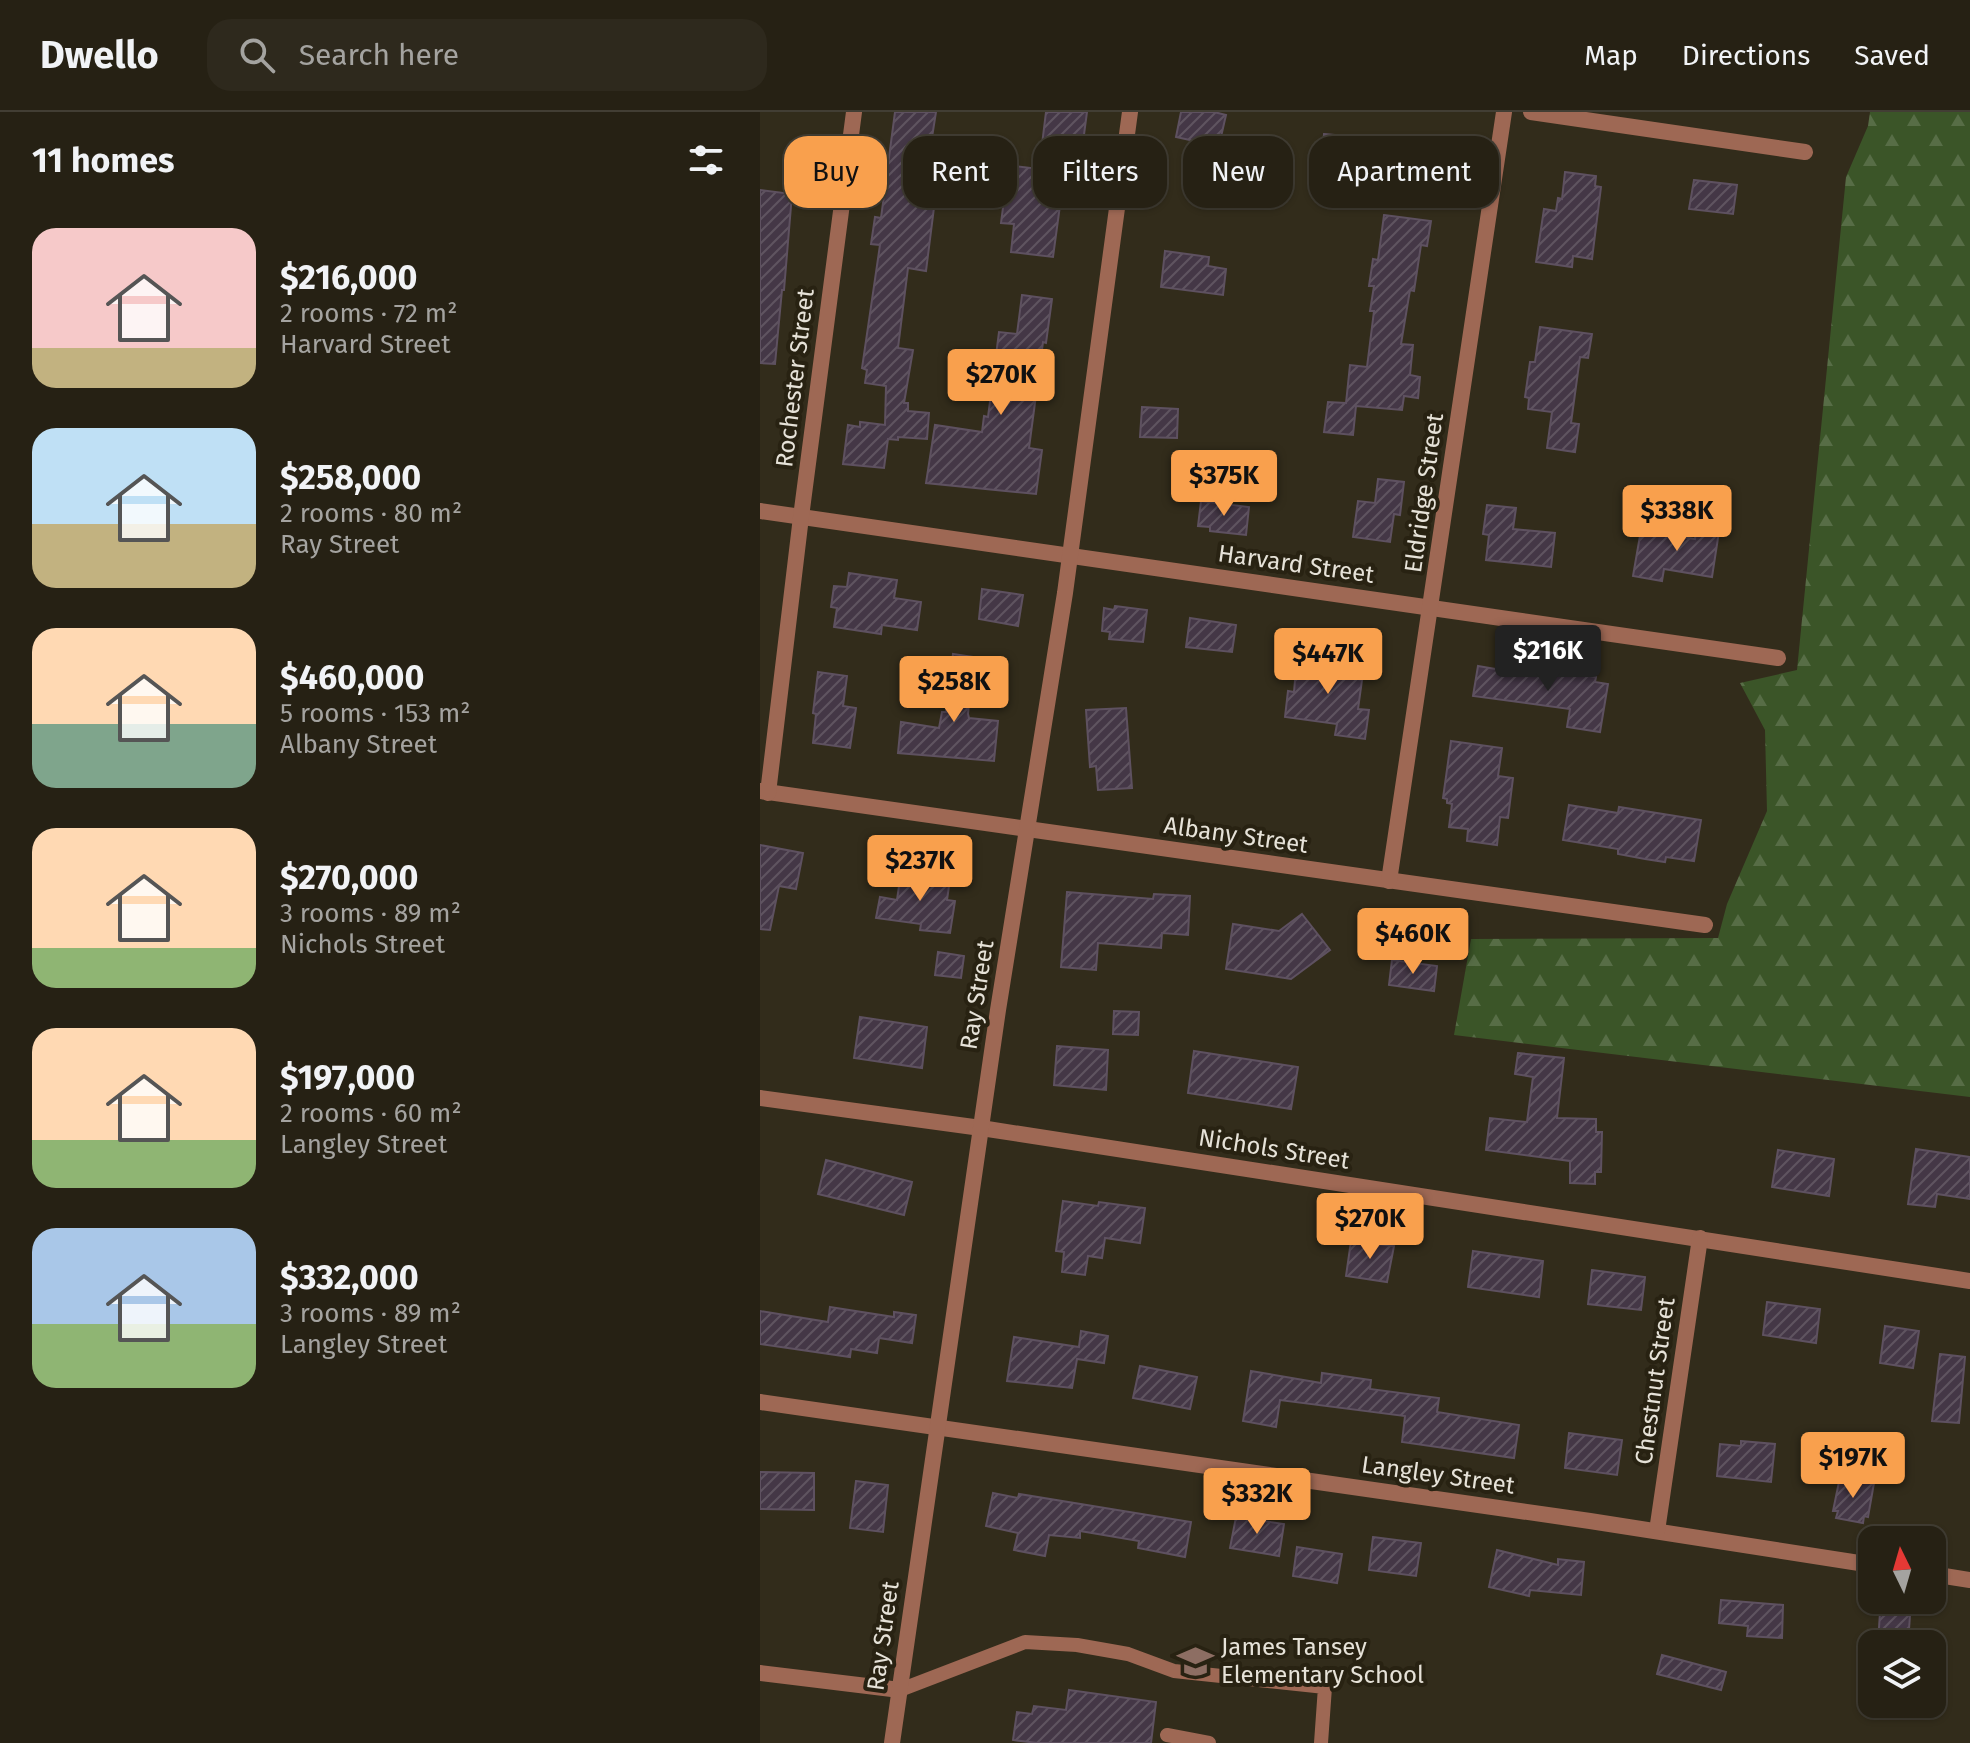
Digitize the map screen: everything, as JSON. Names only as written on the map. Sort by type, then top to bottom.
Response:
[{"type":"street","name":"Rochester Street","points":[[764,792],[854,112]]},
{"type":"street","name":"Ray Street","points":[[892,1743],[981,1128],[1070,554],[1130,112]]},
{"type":"street","name":"Eldridge Street","points":[[1389,881],[1504,112]]},
{"type":"street","points":[[1531,112],[1805,152]]},
{"type":"street","name":"Harvard Street","points":[[760,511],[1778,658]]},
{"type":"street","name":"Albany Street","points":[[764,792],[1705,925]]},
{"type":"street","name":"Nichols Street","points":[[760,1098],[981,1128],[1970,1281]]},
{"type":"street","name":"Chestnut Street","points":[[1657,1531],[1700,1238]]},
{"type":"street","name":"Langley Street","points":[[760,1402],[1858,1563]]},
{"type":"street","points":[[1946,1576],[1970,1580]]},
{"type":"street","points":[[760,1673],[900,1690]]},
{"type":"lane","points":[[900,1690],[1025,1642],[1077,1645],[1128,1654],[1174,1671],[1325,1687],[1321,1743]]},
{"type":"lane","points":[[1167,1735],[1209,1743]]},
{"type":"green space","points":[[1870,112],[1970,112],[1970,1097],[1454,1035],[1471,939],[1718,938],[1727,904],[1767,811],[1765,730],[1740,683],[1797,670],[1846,177],[1868,126]]},
{"type":"building","points":[[895,112],[936,112],[932,136],[903,136],[903,208],[934,208],[926,271],[908,268],[898,348],[913,350],[904,403],[908,403],[908,411],[929,413],[927,439],[888,439],[884,468],[843,464],[848,425],[860,427],[860,422],[885,425],[886,386],[865,383],[867,370],[862,368],[880,245],[871,244],[875,217],[881,218],[882,208],[887,208],[887,173]]},
{"type":"building","points":[[1046,112],[1087,112],[1084,136],[1043,136]]},
{"type":"building","points":[[1181,112],[1226,115],[1221,136],[1176,137]]},
{"type":"building","points":[[1017,166],[1033,168],[1033,208],[1060,208],[1053,257],[1011,252],[1014,224],[1001,223],[1003,208],[1017,208]]},
{"type":"building","points":[[1565,172],[1596,176],[1595,186],[1601,187],[1592,259],[1573,256],[1572,267],[1536,262],[1544,209],[1556,211],[1558,198],[1562,199]]},
{"type":"building","points":[[1694,180],[1737,185],[1733,214],[1689,209]]},
{"type":"building","points":[[760,190],[784,193],[784,208],[791,208],[775,364],[760,363]]},
{"type":"building","points":[[1384,215],[1431,221],[1427,246],[1421,245],[1414,291],[1410,290],[1401,344],[1413,345],[1410,375],[1420,377],[1418,398],[1404,396],[1402,410],[1356,406],[1353,435],[1324,432],[1328,402],[1346,403],[1350,365],[1367,367],[1374,311],[1370,311],[1374,286],[1369,286],[1373,259],[1378,260]]},
{"type":"building","points":[[1165,251],[1209,257],[1208,266],[1226,269],[1223,295],[1161,287]]},
{"type":"building","points":[[1022,295],[1052,299],[1029,448],[1042,450],[1036,494],[926,483],[935,425],[982,432],[984,416],[988,417],[999,332],[1017,334]]},
{"type":"building","points":[[1540,327],[1592,334],[1588,358],[1580,357],[1571,423],[1579,424],[1575,452],[1547,448],[1552,412],[1528,409],[1529,398],[1525,397],[1530,362],[1535,362]]},
{"type":"building","points":[[1142,407],[1178,409],[1177,438],[1140,437]]},
{"type":"building","points":[[1193,454],[1217,456],[1216,479],[1190,477]]},
{"type":"building","points":[[1378,479],[1404,482],[1400,515],[1394,514],[1390,542],[1353,537],[1358,501],[1375,503]]},
{"type":"building","points":[[1201,501],[1249,507],[1246,535],[1210,531],[1210,527],[1198,526]]},
{"type":"building","points":[[1487,505],[1516,508],[1513,529],[1555,533],[1551,567],[1486,560],[1489,535],[1483,534]]},
{"type":"building","points":[[1698,521],[1720,525],[1712,577],[1664,569],[1662,581],[1633,576],[1641,530],[1695,539]]},
{"type":"building","points":[[849,573],[897,580],[894,598],[921,602],[917,630],[882,625],[881,634],[834,627],[837,608],[831,607],[834,586],[847,587]]},
{"type":"building","points":[[982,589],[1023,595],[1018,626],[979,619]]},
{"type":"building","points":[[1115,606],[1147,610],[1143,642],[1109,639],[1110,632],[1102,631],[1104,608],[1114,610]]},
{"type":"building","points":[[1190,618],[1236,625],[1232,652],[1186,647]]},
{"type":"building","points":[[953,654],[974,657],[968,714],[969,718],[998,721],[994,761],[898,753],[901,722],[939,728],[942,712],[946,712]]},
{"type":"building","points":[[1301,654],[1338,658],[1337,667],[1359,670],[1358,679],[1362,680],[1358,709],[1369,710],[1365,739],[1335,735],[1337,724],[1285,717],[1288,691],[1294,692],[1297,657],[1301,658]]},
{"type":"building","points":[[1478,666],[1525,674],[1526,667],[1596,677],[1595,682],[1608,684],[1600,732],[1567,727],[1570,709],[1473,696]]},
{"type":"building","points":[[818,672],[847,676],[843,706],[856,708],[850,748],[813,743]]},
{"type":"building","points":[[1126,708],[1132,788],[1098,790],[1096,766],[1090,767],[1086,710]]},
{"type":"building","points":[[1451,741],[1502,748],[1498,776],[1513,778],[1508,818],[1500,817],[1497,845],[1467,841],[1468,829],[1449,827],[1452,804],[1443,798]]},
{"type":"building","points":[[1569,805],[1618,813],[1619,807],[1701,820],[1694,861],[1666,857],[1665,862],[1645,859],[1618,854],[1618,849],[1563,840]]},
{"type":"building","points":[[760,845],[803,853],[796,889],[779,886],[770,930],[760,929]]},
{"type":"building","points":[[901,872],[950,879],[947,900],[955,901],[950,933],[920,930],[921,924],[876,918],[880,897],[897,900]]},
{"type":"building","points":[[1067,892],[1153,899],[1154,894],[1190,896],[1188,935],[1162,933],[1161,948],[1098,943],[1096,970],[1061,967]]},
{"type":"building","points":[[1302,914],[1330,950],[1291,979],[1226,969],[1233,924],[1279,931]]},
{"type":"building","points":[[938,952],[964,956],[961,978],[935,975]]},
{"type":"building","points":[[1392,960],[1437,966],[1434,991],[1389,985]]},
{"type":"building","points":[[1114,1011],[1139,1012],[1138,1035],[1113,1034]]},
{"type":"building","points":[[860,1017],[927,1027],[922,1068],[854,1058]]},
{"type":"building","points":[[1057,1046],[1108,1050],[1106,1090],[1054,1085]]},
{"type":"building","points":[[1194,1051],[1298,1067],[1291,1109],[1188,1093]]},
{"type":"building","points":[[1518,1053],[1564,1058],[1557,1118],[1596,1119],[1596,1132],[1602,1132],[1601,1172],[1595,1172],[1595,1184],[1570,1183],[1570,1161],[1486,1150],[1490,1118],[1527,1122],[1533,1077],[1515,1074]]},
{"type":"building","points":[[1916,1149],[1970,1157],[1970,1199],[1937,1194],[1935,1207],[1908,1204]]},
{"type":"building","points":[[1778,1150],[1834,1159],[1829,1196],[1772,1187]]},
{"type":"building","points":[[826,1160],[912,1182],[904,1215],[818,1194]]},
{"type":"building","points":[[1063,1201],[1145,1208],[1140,1243],[1105,1238],[1102,1258],[1088,1256],[1085,1275],[1062,1272],[1064,1252],[1056,1251]]},
{"type":"building","points":[[1351,1241],[1394,1246],[1387,1282],[1346,1276]]},
{"type":"building","points":[[1473,1251],[1543,1261],[1539,1297],[1468,1287]]},
{"type":"building","points":[[1592,1270],[1645,1277],[1641,1310],[1588,1304]]},
{"type":"building","points":[[1767,1302],[1820,1309],[1816,1343],[1763,1335]]},
{"type":"building","points":[[830,1307],[894,1317],[894,1312],[916,1315],[912,1343],[879,1338],[877,1353],[851,1349],[850,1357],[760,1344],[760,1311],[828,1322]]},
{"type":"building","points":[[1885,1326],[1919,1331],[1913,1368],[1880,1363]]},
{"type":"building","points":[[1081,1331],[1108,1336],[1104,1363],[1077,1359],[1072,1388],[1007,1381],[1014,1337],[1079,1347]]},
{"type":"building","points":[[1940,1354],[1965,1357],[1959,1423],[1932,1421]]},
{"type":"building","points":[[1140,1366],[1197,1377],[1190,1409],[1133,1398]]},
{"type":"building","points":[[1251,1371],[1321,1383],[1322,1373],[1371,1380],[1370,1389],[1439,1398],[1437,1412],[1519,1425],[1514,1458],[1402,1442],[1405,1416],[1280,1400],[1276,1427],[1243,1421]]},
{"type":"building","points":[[1569,1433],[1622,1440],[1617,1475],[1565,1468]]},
{"type":"building","points":[[1741,1441],[1775,1444],[1771,1482],[1717,1476],[1720,1444],[1741,1446]]},
{"type":"building","points":[[760,1472],[814,1473],[814,1510],[760,1509]]},
{"type":"building","points":[[1840,1477],[1874,1483],[1868,1517],[1864,1516],[1863,1523],[1836,1518],[1838,1511],[1833,1511]]},
{"type":"building","points":[[856,1481],[888,1485],[883,1532],[850,1528]]},
{"type":"building","points":[[993,1493],[1018,1498],[1019,1494],[1191,1522],[1185,1557],[1138,1548],[1139,1541],[1080,1531],[1080,1538],[1049,1535],[1045,1556],[1014,1550],[1018,1533],[986,1526]]},
{"type":"building","points":[[1236,1517],[1284,1524],[1279,1556],[1230,1548]]},
{"type":"building","points":[[1373,1537],[1421,1543],[1416,1576],[1369,1570]]},
{"type":"building","points":[[1297,1547],[1342,1554],[1337,1583],[1293,1576]]},
{"type":"building","points":[[1497,1550],[1558,1565],[1558,1559],[1584,1562],[1581,1595],[1530,1590],[1529,1596],[1489,1587]]},
{"type":"building","points":[[1721,1600],[1783,1605],[1782,1638],[1747,1636],[1748,1626],[1719,1623]]},
{"type":"building","points":[[1880,1614],[1910,1615],[1909,1630],[1879,1630]]},
{"type":"building","points":[[1662,1655],[1726,1672],[1721,1690],[1657,1674]]},
{"type":"building","points":[[1069,1690],[1156,1702],[1151,1743],[1037,1743],[1013,1740],[1017,1712],[1032,1714],[1034,1706],[1066,1710]]},
{"type":"place","name":"James Tansey Elementary School","points":[[1195,1661]]}]
